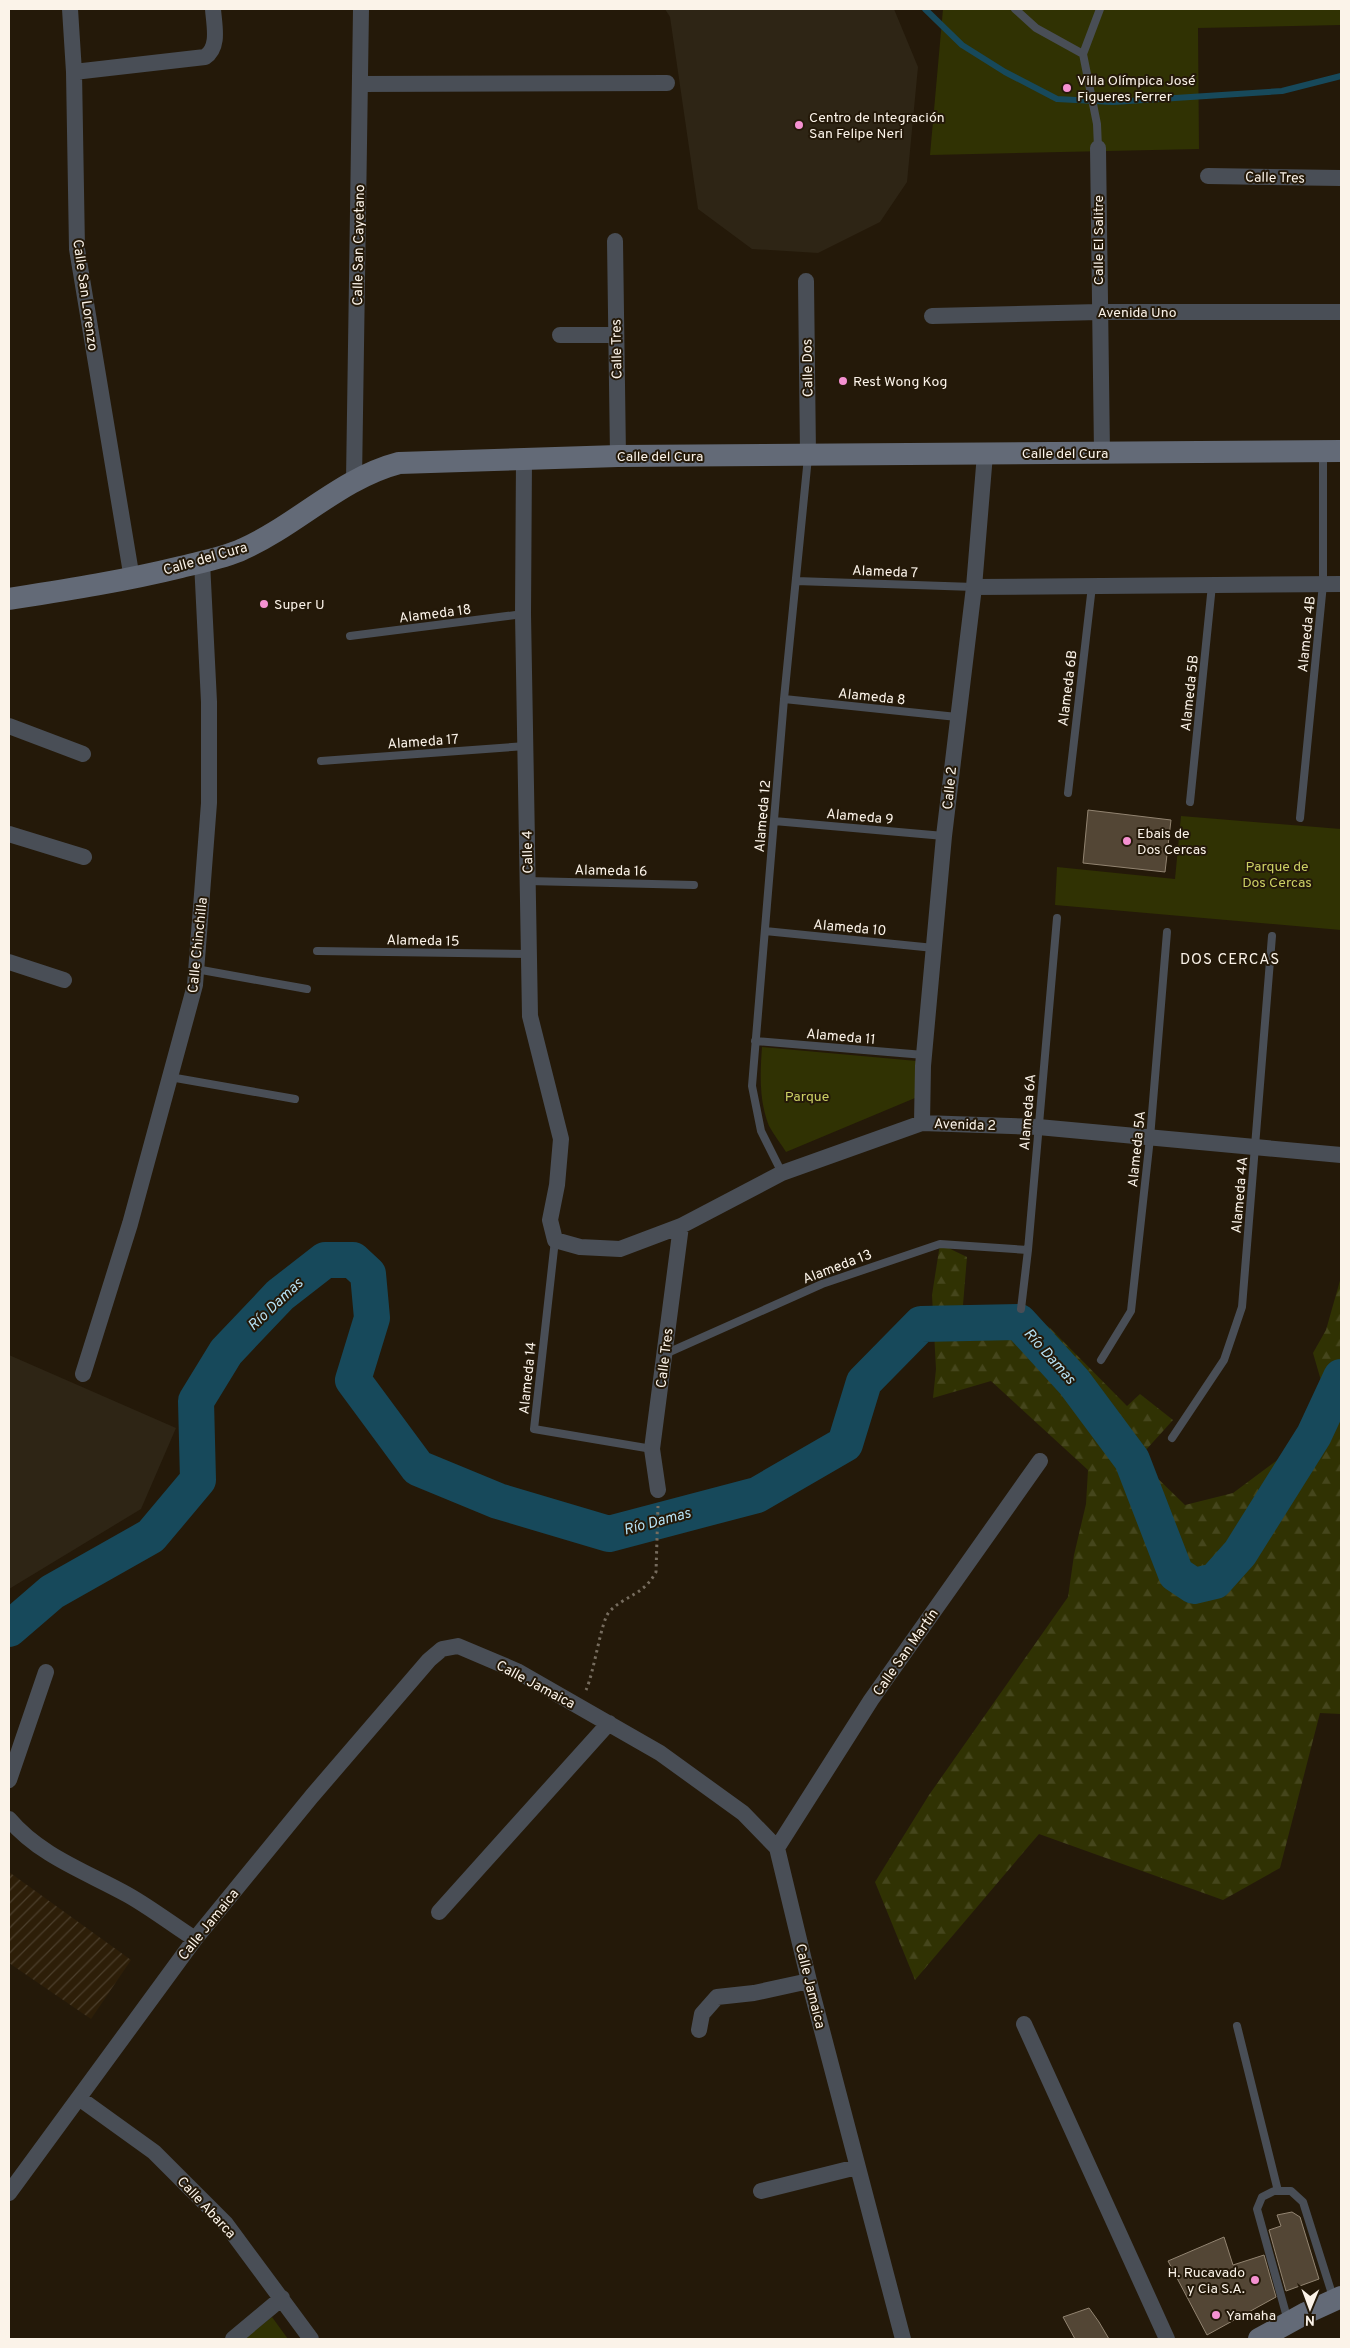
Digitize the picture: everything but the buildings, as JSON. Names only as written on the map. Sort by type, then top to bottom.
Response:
[{"type":"street","name":"Calle San Lorenzo","points":[[70,9],[74,72],[78,249],[132,578]]},
{"type":"street","points":[[74,72],[205,57],[211,52],[214,45],[213,9]]},
{"type":"street","name":"Calle San Cayetano","points":[[354,481],[361,9]]},
{"type":"street","points":[[360,84],[667,82]]},
{"type":"street","name":"Calle El Salitre","points":[[1098,148],[1102,453]]},
{"type":"street","name":"Calle Tres","points":[[1208,176],[1341,178]]},
{"type":"street","name":"Calle Tres","points":[[615,241],[618,456]]},
{"type":"street","name":"Calle Dos","points":[[806,281],[808,455]]},
{"type":"street","name":"Avenida Uno","points":[[932,316],[1099,312],[1341,312]]},
{"type":"street","points":[[560,335],[616,335]]},
{"type":"street","name":"Calle del Cura","points":[[9,599],[132,578],[202,562],[241,550],[273,534],[354,481],[381,467],[399,462],[618,456],[1332,451]]},
{"type":"street","name":"Calle 2","points":[[922,1123],[924,1055],[944,836],[974,587],[985,454]]},
{"type":"street","name":"Calle 4","points":[[524,460],[523,614],[530,1016],[561,1139],[557,1185],[550,1220],[555,1240]]},
{"type":"street","name":"Calle Chinchilla","points":[[83,1374],[130,1224],[195,985],[209,803],[209,702],[202,562]]},
{"type":"street","points":[[974,587],[1341,584]]},
{"type":"street","points":[[9,726],[83,754]]},
{"type":"street","points":[[9,834],[84,857]]},
{"type":"street","points":[[10,967],[64,980]]},
{"type":"street","name":"Avenida 2","points":[[555,1240],[580,1247],[620,1249],[681,1226],[782,1173],[922,1123],[1038,1127],[1341,1155]]},
{"type":"street","name":"Calle Tres","points":[[658,1490],[652,1449],[681,1226]]},
{"type":"street","name":"Calle San Martín","points":[[777,1848],[882,1684],[1040,1461]]},
{"type":"street","name":"Calle Jamaica","points":[[9,2193],[195,1939],[312,1796],[429,1660],[442,1649],[458,1646],[518,1672],[660,1752],[743,1814],[777,1848],[809,1981],[903,2339]]},
{"type":"street","points":[[9,1780],[46,1672]]},
{"type":"street","points":[[439,1912],[609,1723]]},
{"type":"street","points":[[9,1819],[35,1844],[59,1859],[129,1896],[195,1939]]},
{"type":"street","points":[[699,2030],[702,2014],[716,1998],[754,1993],[809,1981]]},
{"type":"street","points":[[1024,2024],[1167,2339]]},
{"type":"street","name":"Calle Abarca","points":[[79,2098],[154,2152],[226,2224],[311,2339]]},
{"type":"street","points":[[761,2190],[857,2167]]},
{"type":"street","points":[[233,2339],[282,2298]]},
{"type":"street","points":[[1258,2339],[1338,2299]]},
{"type":"lane","points":[[1015,9],[1036,28],[1083,54]]},
{"type":"lane","points":[[1098,148],[1091,90],[1083,54],[1100,9]]},
{"type":"lane","name":"Alameda 4B","points":[[1300,818],[1323,584],[1332,451]]},
{"type":"lane","name":"Alameda 12","points":[[782,1173],[761,1131],[752,1086],[784,699],[808,455]]},
{"type":"lane","name":"Alameda 7","points":[[796,581],[974,587]]},
{"type":"lane","name":"Alameda 5B","points":[[1190,802],[1212,585]]},
{"type":"lane","name":"Alameda 6B","points":[[1068,793],[1092,586]]},
{"type":"lane","name":"Alameda 18","points":[[350,636],[523,614]]},
{"type":"lane","name":"Alameda 8","points":[[784,699],[957,717]]},
{"type":"lane","name":"Alameda 17","points":[[322,761],[526,746]]},
{"type":"lane","name":"Alameda 9","points":[[774,820],[944,836]]},
{"type":"lane","name":"Alameda 16","points":[[528,881],[694,885]]},
{"type":"lane","name":"Alameda 6A","points":[[1021,1309],[1028,1250],[1057,918]]},
{"type":"lane","name":"Alameda 10","points":[[765,932],[934,948]]},
{"type":"lane","name":"Alameda 5A","points":[[1101,1360],[1131,1311],[1150,1138],[1167,932]]},
{"type":"lane","name":"Alameda 4A","points":[[1172,1438],[1224,1360],[1242,1307],[1272,936]]},
{"type":"lane","name":"Alameda 15","points":[[316,951],[529,954]]},
{"type":"lane","points":[[196,969],[307,989]]},
{"type":"lane","name":"Alameda 11","points":[[755,1041],[924,1055]]},
{"type":"lane","points":[[170,1077],[295,1099]]},
{"type":"lane","name":"Alameda 14","points":[[555,1240],[534,1430],[652,1449]]},
{"type":"lane","name":"Alameda 13","points":[[664,1354],[822,1284],[940,1244],[1028,1250]]},
{"type":"lane","points":[[1237,2026],[1278,2191]]},
{"type":"lane","points":[[1288,2323],[1257,2209],[1262,2197],[1278,2191],[1291,2191],[1303,2202],[1338,2299]]},
{"type":"path","points":[[579,1706],[591,1680],[608,1613],[638,1593],[651,1581],[656,1572],[658,1490]]},
{"type":"shaded area","name":"Centro de Integración San Felipe Neri","points":[[665,9],[894,9],[918,67],[907,182],[880,222],[818,253],[752,249],[698,209],[670,17]]},
{"type":"shaded area","points":[[9,1355],[176,1428],[141,1509],[9,1589]]},
{"type":"shaded area","points":[[9,1872],[131,1960],[91,2019],[9,1963]]},
{"type":"green space","name":"Villa Olímpica José Figueres Ferrer","points":[[943,9],[1341,9],[1341,25],[1198,28],[1199,149],[930,155]]},
{"type":"green space","name":"Parque de Dos Cercas","points":[[1181,816],[1341,829],[1341,930],[1055,905],[1057,867],[1175,879]]},
{"type":"green space","name":"Parque","points":[[762,1047],[917,1061],[915,1098],[786,1152],[769,1126],[763,1107]]},
{"type":"green space","points":[[940,1244],[967,1257],[963,1305],[1021,1309],[1050,1328],[1127,1406],[1140,1394],[1173,1420],[1144,1452],[1151,1472],[1185,1505],[1233,1493],[1292,1449],[1322,1384],[1313,1353],[1326,1330],[1341,1277],[1341,1714],[1320,1713],[1280,1868],[1223,1900],[1039,1834],[915,1980],[875,1882],[929,1795],[1068,1597],[1074,1555],[1086,1504],[1088,1470],[991,1381],[933,1398],[936,1369],[932,1295]]},
{"type":"green space","points":[[272,2317],[288,2339],[244,2339]]},
{"type":"waterway","points":[[925,9],[962,45],[1005,72],[1057,99],[1113,102],[1282,91],[1341,76]]},
{"type":"waterway","name":"Río Damas","points":[[9,1629],[52,1592],[151,1536],[198,1480],[196,1401],[226,1352],[280,1295],[325,1260],[353,1260],[368,1274],[372,1318],[353,1380],[418,1468],[498,1501],[609,1534],[757,1495],[845,1444],[864,1382],[921,1324],[1019,1322],[1074,1382],[1132,1460],[1176,1574],[1194,1586],[1215,1581],[1240,1553],[1314,1435],[1341,1377]]},
{"type":"place","name":"Villa Olímpica José Figueres Ferrer","points":[[1067,88]]},
{"type":"place","name":"Centro de Integración San Felipe Neri","points":[[799,125]]},
{"type":"place","name":"Rest Wong Kog","points":[[843,381]]},
{"type":"place","name":"Super U","points":[[264,604]]},
{"type":"place","name":"Ebais de Dos Cercas","points":[[1127,841]]},
{"type":"place","name":"H. Rucavado y Cia S.A.","points":[[1255,2280]]},
{"type":"place","name":"Yamaha","points":[[1216,2315]]},
{"type":"district","name":"DOS CERCAS","points":[[1230,959]]}]
